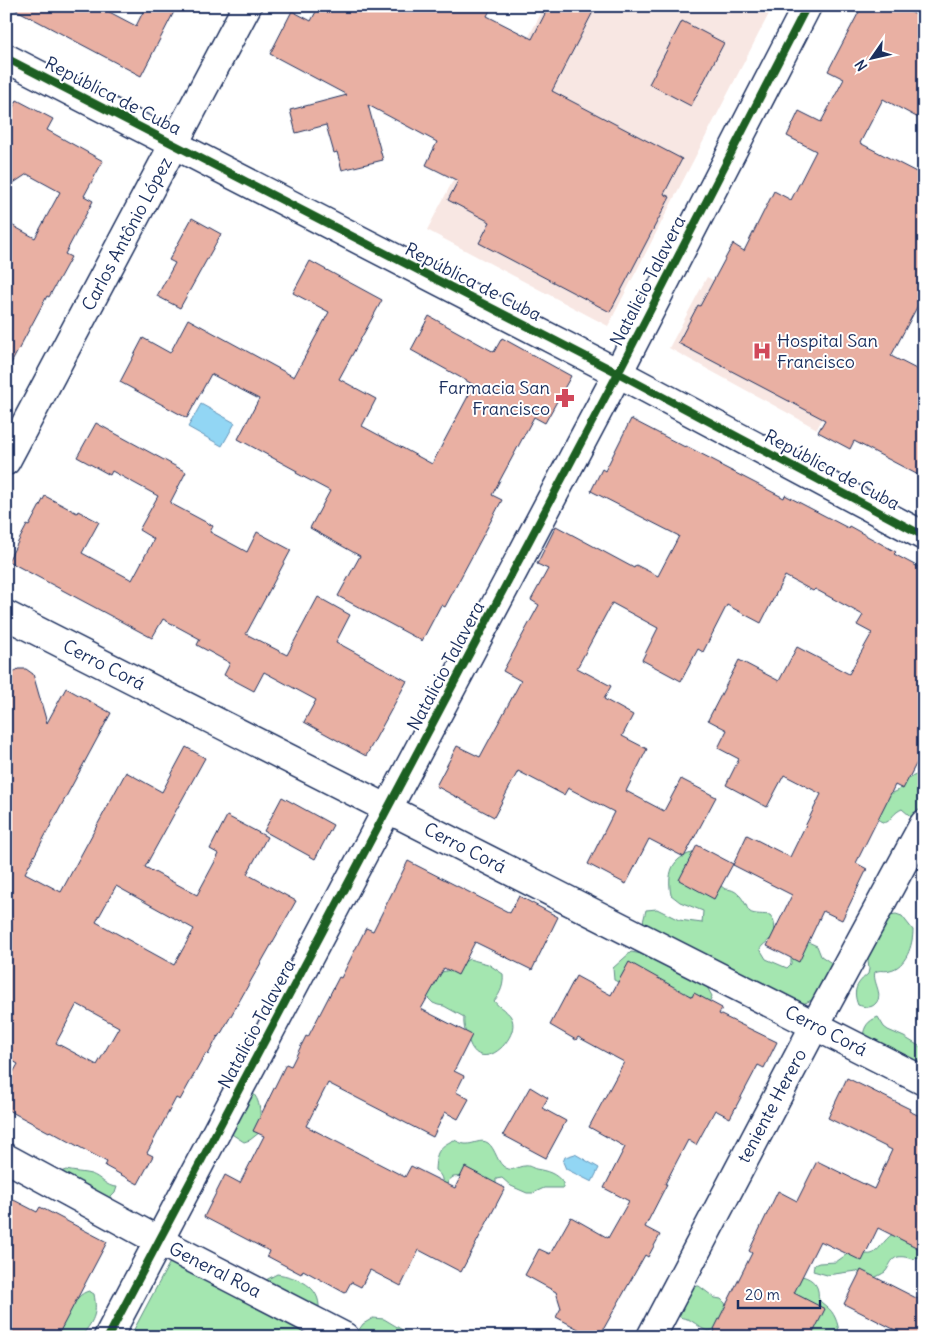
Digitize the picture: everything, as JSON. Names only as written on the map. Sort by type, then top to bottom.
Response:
[{"type":"street","name":"Carlos Antônio López","points":[[6,461],[247,6]]},
{"type":"street","name":"Natalicio Talavera","points":[[108,1337],[618,373],[807,6]]},
{"type":"street","name":"República de Cuba","points":[[6,58],[618,373],[924,536]]},
{"type":"street","name":"Cerro Corá","points":[[6,615],[924,1081]]},
{"type":"street","name":"teniente Herero","points":[[652,1337],[815,1025],[924,824]]},
{"type":"street","name":"General Roa","points":[[6,1158],[159,1241],[345,1337]]},
{"type":"shaded area","points":[[545,6],[773,6],[608,326],[427,230]]},
{"type":"shaded area","name":"Hospital San Francisco","points":[[707,277],[854,355],[817,429],[669,348]]},
{"type":"green space","points":[[924,773],[924,823],[916,821],[902,809],[886,822],[882,822],[870,813],[881,791],[893,793],[899,790],[900,786],[908,778]]},
{"type":"green space","points":[[698,853],[721,886],[738,894],[750,912],[770,915],[772,918],[775,928],[773,935],[760,949],[766,959],[787,968],[791,964],[791,940],[806,941],[817,946],[821,956],[836,966],[814,999],[803,1004],[698,981],[707,987],[712,996],[707,1007],[624,985],[614,980],[613,968],[631,952],[642,954],[664,964],[676,964],[648,933],[643,922],[646,910],[657,909],[679,920],[702,923],[703,911],[680,902],[671,895],[670,883],[671,872],[676,862],[687,854]]},
{"type":"green space","points":[[890,915],[902,916],[913,930],[908,954],[896,968],[875,972],[879,996],[876,1003],[870,1007],[858,1005],[855,995],[857,987],[868,974],[869,969],[866,945]]},
{"type":"green space","points":[[469,959],[488,964],[503,974],[502,988],[494,1001],[510,1015],[513,1025],[511,1034],[500,1049],[492,1054],[483,1056],[476,1053],[470,1044],[466,1034],[464,1017],[444,1006],[433,1003],[425,995],[442,972],[454,969]]},
{"type":"green space","points":[[878,1017],[888,1030],[924,1049],[924,1070],[863,1037],[867,1024]]},
{"type":"green space","points":[[249,1090],[257,1098],[259,1104],[260,1132],[244,1142],[230,1133]]},
{"type":"green space","points":[[454,1140],[465,1144],[480,1141],[488,1143],[506,1168],[528,1166],[548,1172],[563,1183],[563,1188],[544,1188],[533,1193],[527,1193],[511,1186],[502,1178],[496,1179],[496,1184],[464,1176],[453,1177],[448,1181],[447,1187],[442,1184],[441,1176],[435,1170],[436,1159],[441,1148]]},
{"type":"green space","points":[[66,1170],[95,1175],[113,1187],[117,1187],[115,1193],[96,1208],[55,1174]]},
{"type":"green space","points":[[893,1234],[924,1234],[924,1252],[914,1259],[895,1258],[885,1272],[874,1278],[856,1271],[827,1275],[813,1271],[814,1265],[836,1262],[850,1252],[874,1253]]},
{"type":"green space","points":[[170,1262],[312,1337],[130,1337]]},
{"type":"green space","points":[[277,1274],[300,1280],[312,1289],[319,1302],[319,1310],[261,1286],[266,1280]]},
{"type":"green space","points":[[801,1276],[810,1279],[816,1285],[819,1299],[834,1315],[839,1332],[834,1335],[823,1334],[823,1337],[804,1337],[791,1292]]},
{"type":"green space","points":[[686,1286],[699,1286],[725,1303],[727,1310],[718,1326],[708,1331],[691,1320],[676,1314]]},
{"type":"green space","points":[[89,1291],[94,1294],[95,1313],[81,1337],[54,1337],[73,1303],[83,1293]]},
{"type":"green space","points":[[373,1318],[384,1319],[414,1337],[357,1337],[356,1334],[363,1324]]},
{"type":"water","points":[[201,404],[235,423],[222,446],[188,427]]},
{"type":"water","points":[[575,1154],[599,1168],[592,1182],[566,1169],[563,1162],[565,1157]]},
{"type":"building","points":[[9,6],[98,6],[136,26],[146,6],[177,6],[141,76]]},
{"type":"building","points":[[319,6],[492,6],[487,16],[532,39],[549,6],[596,6],[552,91],[682,159],[664,194],[670,197],[610,312],[479,243],[490,222],[448,200],[458,181],[426,165],[437,142],[368,105],[383,160],[342,170],[337,152],[334,153],[326,125],[296,133],[290,110],[347,95],[270,54],[292,11],[311,21]]},
{"type":"building","points":[[862,6],[899,6],[924,19],[924,121],[883,99],[860,143],[924,176],[924,294],[891,356],[924,373],[924,478],[854,441],[850,449],[818,432],[825,420],[678,343],[733,244],[744,251],[774,191],[791,200],[816,151],[787,136],[799,111],[821,122],[844,79],[828,71]]},
{"type":"building","points":[[682,21],[724,43],[691,106],[649,84]]},
{"type":"building","points":[[17,100],[53,119],[47,130],[103,161],[84,196],[93,201],[65,254],[71,257],[49,297],[47,296],[6,373],[6,222],[35,238],[60,192],[27,174],[12,184],[8,164],[6,163],[6,121]]},
{"type":"building","points":[[192,218],[221,234],[180,308],[157,296],[175,263],[169,260]]},
{"type":"building","points":[[310,261],[382,300],[339,379],[376,399],[362,426],[432,464],[474,385],[411,350],[429,316],[494,352],[502,338],[571,376],[545,423],[534,417],[492,495],[502,500],[445,607],[441,605],[422,641],[338,596],[360,556],[310,528],[330,491],[238,439],[259,399],[211,374],[187,418],[120,382],[143,338],[170,353],[188,319],[294,377],[329,312],[293,293]]},
{"type":"building","points":[[631,419],[784,498],[785,495],[848,528],[849,526],[924,570],[924,749],[903,789],[895,785],[856,863],[867,869],[842,920],[823,911],[799,962],[767,946],[792,895],[733,865],[747,835],[790,857],[821,794],[784,775],[767,807],[726,785],[739,759],[718,748],[727,730],[708,720],[739,660],[779,681],[797,647],[849,674],[872,633],[857,625],[863,615],[815,589],[813,591],[785,576],[761,623],[727,605],[703,652],[698,649],[681,681],[642,660],[658,628],[612,603],[577,668],[611,686],[604,699],[633,715],[622,736],[647,749],[626,791],[664,811],[681,779],[716,797],[684,857],[649,839],[626,884],[588,864],[614,812],[568,788],[564,795],[518,771],[494,817],[436,786],[457,746],[480,757],[521,681],[503,671],[539,605],[531,600],[548,569],[537,564],[556,526],[634,568],[636,565],[658,576],[679,536],[591,491],[602,469],[605,471]]},
{"type":"building","points":[[96,423],[186,472],[170,503],[213,526],[210,532],[247,552],[257,532],[291,550],[246,634],[287,655],[318,597],[350,615],[336,642],[407,681],[366,756],[304,722],[316,700],[264,672],[254,691],[224,675],[230,663],[197,645],[200,639],[163,619],[152,638],[8,561],[45,496],[99,522],[82,553],[132,580],[154,539],[139,530],[158,496],[112,471],[110,475],[77,457]]},
{"type":"building","points":[[18,669],[26,669],[33,674],[47,723],[66,688],[111,713],[25,873],[61,892],[126,772],[162,792],[186,747],[205,758],[145,867],[197,895],[219,854],[210,849],[227,816],[267,837],[247,874],[296,901],[219,1037],[208,1055],[206,1053],[180,1100],[176,1098],[147,1153],[153,1156],[138,1184],[105,1166],[107,1162],[6,1109],[6,1085],[18,1064],[6,1057],[6,680]],"holes":[[[116,886],[194,929],[174,965],[96,922]],[[77,1004],[119,1027],[97,1065],[56,1043]]]},
{"type":"building","points":[[282,797],[333,825],[315,859],[264,831]]},
{"type":"building","points":[[697,845],[733,864],[714,899],[679,880]]},
{"type":"building","points":[[408,861],[510,913],[519,896],[558,917],[532,970],[475,942],[458,975],[444,968],[421,1009],[472,1035],[454,1071],[464,1076],[456,1092],[469,1099],[458,1119],[445,1112],[433,1137],[328,1083],[306,1126],[405,1177],[411,1166],[455,1188],[465,1167],[505,1188],[461,1272],[419,1250],[401,1286],[370,1270],[361,1287],[351,1282],[345,1293],[303,1270],[301,1274],[267,1256],[269,1251],[204,1217],[225,1175],[240,1183],[264,1136],[253,1131],[286,1064],[291,1066],[339,977],[341,978],[366,928],[373,931]]},
{"type":"building","points":[[629,962],[692,997],[694,993],[722,1008],[719,1014],[777,1042],[764,1068],[758,1065],[730,1118],[715,1110],[696,1145],[688,1140],[645,1227],[660,1235],[648,1257],[645,1255],[599,1337],[593,1337],[556,1317],[561,1308],[556,1292],[525,1275],[539,1249],[550,1254],[571,1217],[608,1238],[629,1201],[604,1188],[625,1147],[589,1127],[624,1062],[578,1037],[576,1040],[550,1025],[576,976],[611,995]]},
{"type":"building","points":[[847,1078],[910,1109],[909,1111],[924,1118],[924,1251],[878,1228],[862,1261],[820,1241],[794,1293],[825,1309],[811,1337],[712,1337],[714,1329],[752,1253],[749,1251],[778,1191],[797,1201],[817,1161],[874,1189],[892,1150],[828,1118]]},
{"type":"building","points":[[530,1087],[548,1098],[542,1108],[566,1121],[546,1158],[503,1135]]},
{"type":"building","points":[[6,1196],[37,1212],[40,1207],[107,1242],[57,1337],[6,1337]]},
{"type":"building","points":[[861,1270],[924,1302],[924,1337],[909,1337],[844,1304]]},
{"type":"cycle path","points":[[108,1337],[618,373],[807,6]]},
{"type":"cycle path","points":[[6,58],[618,373],[924,536]]},
{"type":"place","name":"Hospital San Francisco","points":[[762,351]]},
{"type":"place","name":"Farmacia San Francisco","points":[[565,398]]}]
